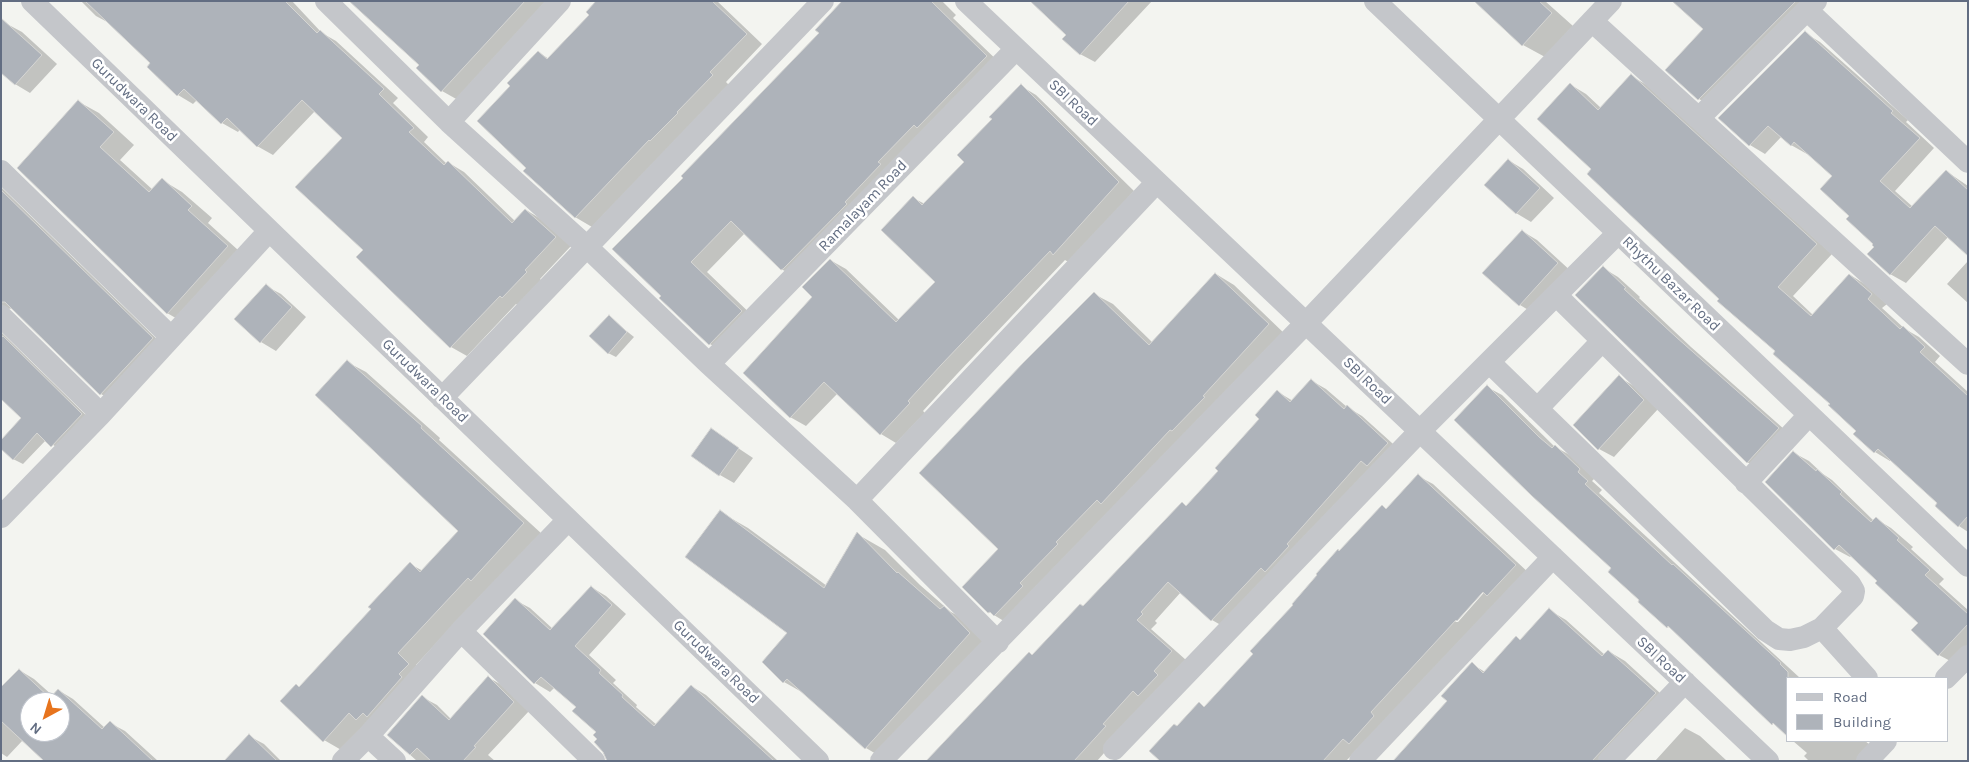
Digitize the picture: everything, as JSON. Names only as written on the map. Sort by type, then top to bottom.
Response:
[{"type":"street","name":"Gurudwara Road","points":[[32,1],[818,761]]},
{"type":"street","points":[[326,1],[449,122],[587,247],[709,364],[857,500],[998,642]]},
{"type":"street","points":[[449,122],[560,1]]},
{"type":"street","points":[[442,398],[823,1]]},
{"type":"street","name":"SBI Road","points":[[966,1],[1768,761]]},
{"type":"street","name":"Rhythu Bazar Road","points":[[1375,1],[1968,566]]},
{"type":"street","points":[[881,761],[1306,323],[1498,118],[1611,1]]},
{"type":"street","points":[[1699,118],[1812,6],[1968,162]]},
{"type":"street","points":[[1592,21],[1968,364]]},
{"type":"street","name":"Ramalayam Road","points":[[709,364],[1016,49]]},
{"type":"street","points":[[1,171],[171,337]]},
{"type":"street","points":[[857,500],[1157,182]]},
{"type":"street","points":[[1,517],[101,414],[269,231]]},
{"type":"street","points":[[1114,757],[1420,431],[1618,233]]},
{"type":"street","points":[[1489,362],[1765,630],[1779,639],[1790,640],[1804,637],[1822,628],[1852,596],[1854,591],[1850,584],[1556,295]]},
{"type":"street","points":[[1,316],[101,414]]},
{"type":"street","points":[[1536,409],[1602,341]]},
{"type":"street","points":[[1746,483],[1810,415]]},
{"type":"street","points":[[343,761],[368,736],[461,631],[568,520]]},
{"type":"street","points":[[1360,761],[1553,557]]},
{"type":"street","points":[[1822,628],[1866,677]]},
{"type":"street","points":[[461,631],[594,761]]},
{"type":"street","points":[[1947,677],[1968,656]]},
{"type":"street","points":[[1609,761],[1685,682]]},
{"type":"street","points":[[368,736],[394,761]]},
{"type":"street","points":[[1867,761],[1885,742]]},
{"type":"building","points":[[85,1],[285,1],[317,33],[320,30],[384,89],[379,94],[414,128],[409,132],[444,165],[448,161],[512,223],[525,209],[556,237],[525,270],[527,272],[502,298],[500,296],[450,348],[356,257],[363,250],[295,187],[342,138],[302,100],[257,147],[227,118],[221,124],[184,89],[177,96],[147,67],[150,63]]},
{"type":"building","points":[[349,1],[525,1],[441,92],[416,68],[419,65]]},
{"type":"building","points":[[596,1],[712,1],[747,34],[710,72],[713,75],[678,113],[649,140],[575,218],[523,171],[526,168],[477,121],[510,86],[507,83],[538,51],[547,59],[589,15],[586,12]]},
{"type":"building","points":[[842,1],[931,1],[987,56],[917,128],[914,125],[878,162],[881,164],[845,202],[847,204],[783,269],[781,270],[731,221],[691,262],[742,311],[709,345],[659,298],[661,296],[612,249],[683,178],[681,176],[819,33],[815,30]]},
{"type":"building","points":[[1030,1],[1129,1],[1080,55],[1062,39],[1066,35]]},
{"type":"building","points":[[1474,1],[1539,1],[1552,13],[1522,46]]},
{"type":"building","points":[[1672,1],[1796,1],[1698,100],[1665,70],[1703,29]]},
{"type":"building","points":[[1,18],[42,55],[15,85],[1,73]]},
{"type":"building","points":[[1805,31],[1920,138],[1880,181],[1910,208],[1946,170],[1968,190],[1968,256],[1935,226],[1890,275],[1867,254],[1874,247],[1873,244],[1846,219],[1849,216],[1820,189],[1832,176],[1794,142],[1791,146],[1768,126],[1749,146],[1718,118]]},
{"type":"building","points":[[1631,74],[1817,244],[1778,287],[1811,316],[1849,274],[1872,294],[1868,299],[1900,329],[1903,326],[1925,347],[1920,352],[1968,396],[1968,516],[1958,527],[1935,506],[1937,503],[1878,449],[1874,453],[1853,434],[1856,431],[1828,405],[1830,404],[1773,354],[1775,351],[1717,301],[1719,299],[1587,174],[1591,169],[1537,119],[1570,83],[1598,110]]},
{"type":"building","points":[[1021,84],[1119,182],[1053,255],[1050,251],[941,365],[908,401],[910,403],[880,435],[824,382],[790,418],[743,373],[812,297],[802,287],[830,259],[896,322],[935,282],[881,230],[913,196],[922,205],[964,162],[957,155],[992,119],[989,117]]},
{"type":"building","points":[[78,100],[114,132],[100,147],[149,192],[162,178],[192,206],[188,210],[228,246],[167,314],[17,168]]},
{"type":"building","points":[[1508,159],[1540,188],[1516,214],[1484,185]]},
{"type":"building","points":[[1,190],[153,338],[100,395],[5,302],[1,302]]},
{"type":"building","points":[[1522,230],[1558,263],[1519,306],[1482,273]]},
{"type":"building","points":[[1603,266],[1626,288],[1624,289],[1676,337],[1779,428],[1747,463],[1575,295]]},
{"type":"building","points":[[1215,273],[1269,324],[1203,396],[1205,397],[1172,431],[1170,430],[1101,504],[1097,500],[1056,542],[1058,544],[1020,583],[1023,586],[994,616],[990,612],[988,613],[962,587],[998,549],[919,473],[1023,363],[1094,292],[1149,345]]},
{"type":"building","points":[[266,284],[292,307],[260,343],[234,319]]},
{"type":"building","points":[[609,315],[627,332],[608,354],[589,336]]},
{"type":"building","points":[[3,336],[82,414],[51,447],[37,433],[13,460],[1,449],[1,440],[21,418],[1,399],[1,338]]},
{"type":"building","points":[[347,360],[422,426],[421,428],[524,523],[471,581],[468,578],[398,653],[409,664],[399,674],[402,677],[367,717],[363,713],[356,720],[349,713],[323,742],[280,701],[296,684],[299,687],[371,609],[368,607],[410,562],[420,572],[458,531],[315,395]]},
{"type":"building","points":[[1619,375],[1644,400],[1598,450],[1573,425]]},
{"type":"building","points":[[1311,379],[1344,409],[1347,405],[1388,443],[1367,466],[1361,461],[1287,544],[1289,546],[1265,572],[1261,568],[1211,621],[1168,582],[1141,612],[1143,614],[1137,620],[1172,651],[1154,671],[1158,675],[1138,696],[1133,691],[1103,724],[1106,726],[1074,761],[926,761],[1029,652],[1032,655],[1080,604],[1083,606],[1182,502],[1186,506],[1218,471],[1215,468],[1259,419],[1255,415],[1277,390],[1290,402]]},
{"type":"building","points":[[1487,385],[1539,437],[1552,448],[1555,445],[1580,469],[1578,472],[1588,481],[1585,484],[1781,663],[1788,672],[1788,677],[1786,677],[1786,735],[1773,723],[1772,725],[1668,626],[1667,628],[1638,602],[1639,600],[1608,572],[1611,568],[1532,496],[1454,420]]},
{"type":"building","points":[[711,428],[739,448],[719,476],[691,456]]},
{"type":"building","points":[[1793,451],[1816,471],[1817,469],[1842,492],[1840,494],[1871,522],[1876,517],[1899,538],[1897,540],[1930,570],[1925,575],[1968,614],[1968,624],[1938,656],[1911,630],[1918,623],[1875,583],[1877,581],[1839,545],[1834,550],[1765,482]]},
{"type":"building","points":[[1418,474],[1516,565],[1487,596],[1483,592],[1456,620],[1371,712],[1374,716],[1349,744],[1343,739],[1323,761],[1160,761],[1149,751],[1174,724],[1177,726],[1199,702],[1204,707],[1253,654],[1250,651],[1293,605],[1338,549],[1339,551],[1382,505],[1386,509]]},
{"type":"building","points":[[720,510],[824,588],[857,532],[897,573],[940,609],[944,606],[970,633],[865,749],[787,679],[783,683],[762,662],[787,633],[685,557]]},
{"type":"building","points":[[591,586],[612,605],[575,646],[601,670],[599,673],[623,695],[622,697],[654,726],[691,685],[774,761],[607,761],[603,752],[594,742],[597,739],[593,735],[596,732],[572,711],[576,707],[541,677],[534,684],[483,634],[515,598],[550,630]]},
{"type":"building","points":[[1549,608],[1602,656],[1608,650],[1656,693],[1592,761],[1393,761],[1447,701],[1441,696],[1472,662],[1483,673],[1516,636],[1520,640]]},
{"type":"building","points":[[19,669],[44,692],[20,692],[20,739],[1,721],[1,687]]},
{"type":"building","points":[[488,676],[514,702],[463,761],[431,761],[417,748],[410,755],[387,735],[422,695],[449,720]]},
{"type":"building","points":[[70,700],[102,729],[110,721],[153,761],[44,761],[24,742],[70,742]]},
{"type":"building","points":[[249,734],[277,761],[224,761]]}]
